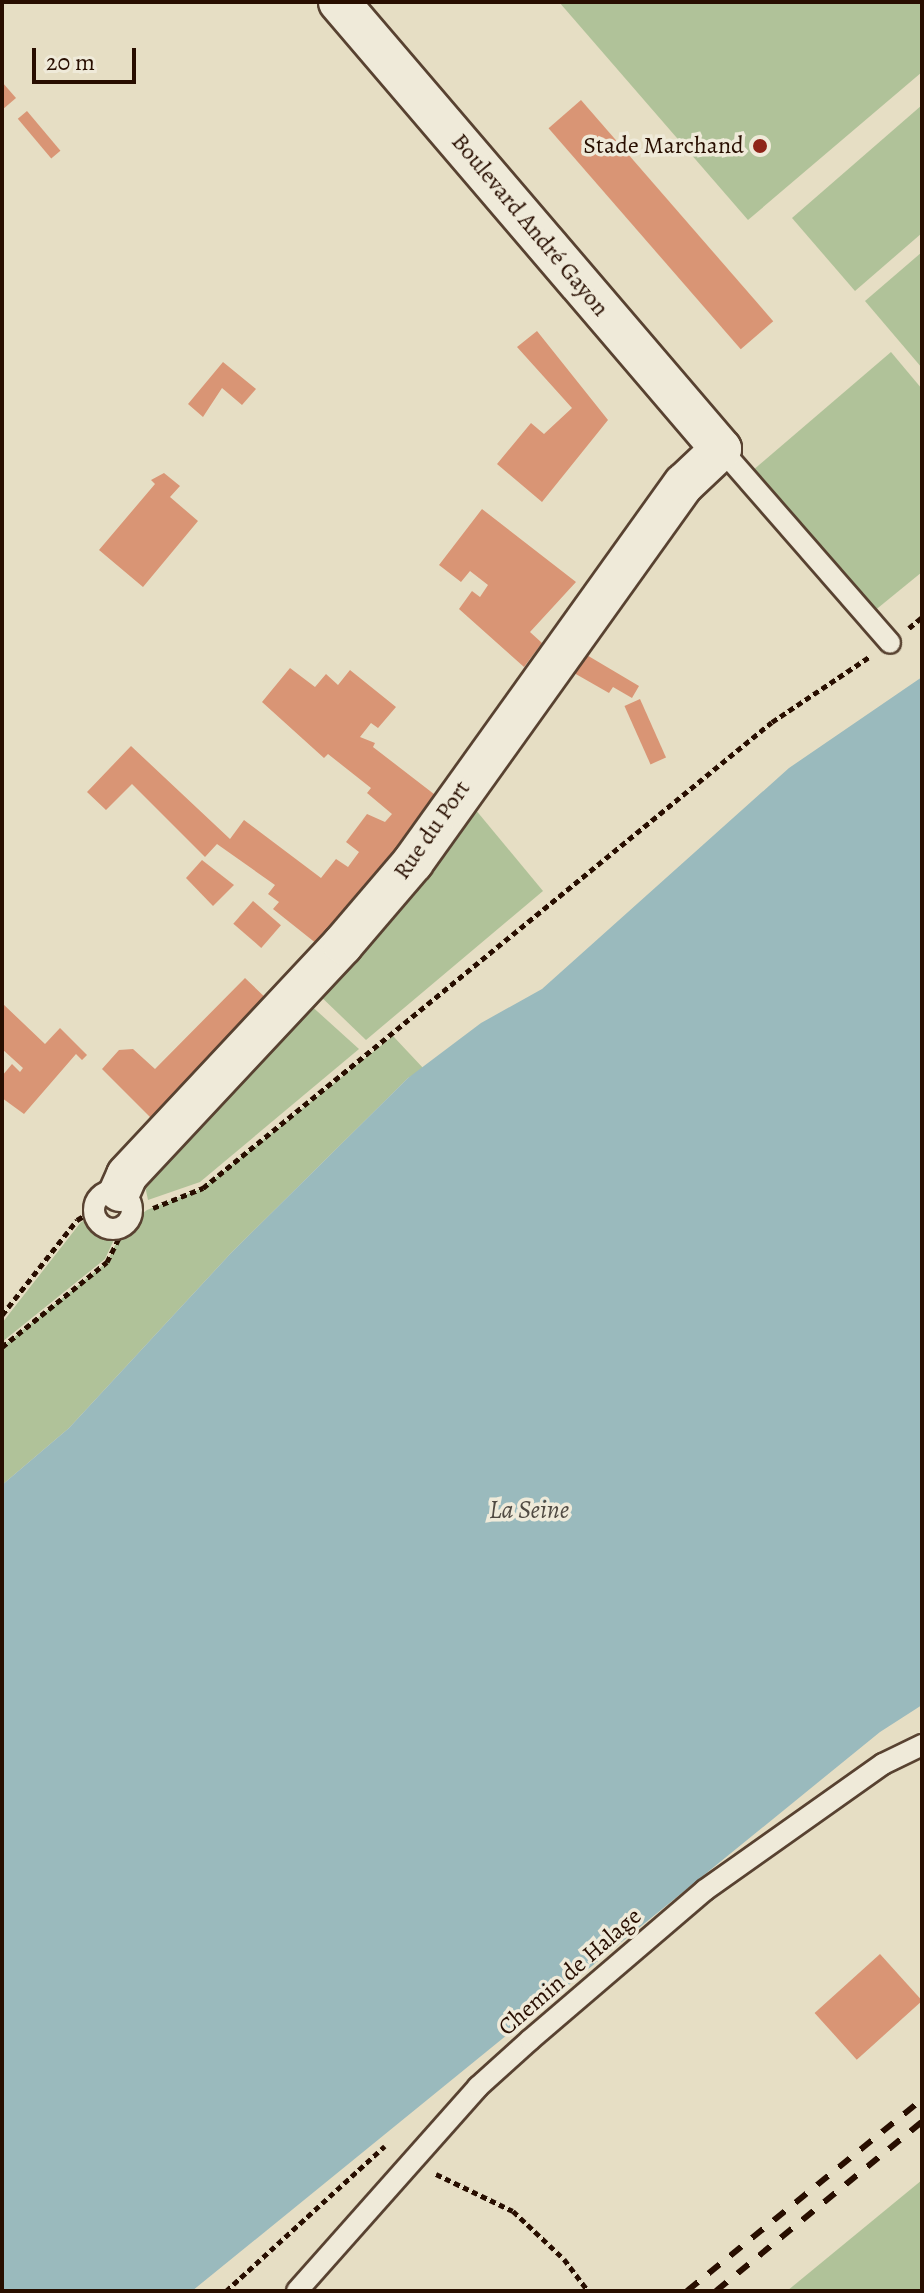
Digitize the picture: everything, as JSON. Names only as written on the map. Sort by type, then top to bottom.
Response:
[{"type":"street","name":"Boulevard André Gayon","points":[[339,2],[721,449]]},
{"type":"street","name":"Rue du Port","points":[[125,1210],[127,1175],[333,955],[413,862],[684,484],[721,449]]},
{"type":"lane","points":[[721,449],[890,643]]},
{"type":"lane","name":"Chemin de Halage","points":[[297,2291],[413,2164],[478,2087],[705,1890],[883,1764],[922,1745]]},
{"type":"path","points":[[2,1315],[77,1220],[203,1188],[760,732],[890,643]]},
{"type":"path","points":[[2,1347],[107,1262],[125,1210]]},
{"type":"path","points":[[413,2164],[513,2211],[564,2259],[588,2291]]},
{"type":"green space","name":"Stade Marchand","points":[[559,2],[922,2],[922,72],[748,220]]},
{"type":"green space","points":[[922,105],[922,233],[855,291],[792,218]]},
{"type":"green space","points":[[922,252],[922,368],[865,301]]},
{"type":"green space","points":[[891,352],[922,389],[922,572],[873,612],[752,471]]},
{"type":"green space","points":[[470,803],[543,891],[366,1040],[315,991]]},
{"type":"green space","points":[[307,1002],[359,1049],[200,1182],[148,1200],[142,1172]]},
{"type":"green space","points":[[393,1036],[424,1069],[408,1078],[231,1253],[69,1428],[2,1485],[2,1347],[107,1262],[124,1227],[147,1210],[203,1188]]},
{"type":"green space","points":[[91,1218],[105,1232],[117,1233],[105,1259],[2,1342],[2,1323],[81,1222]]},
{"type":"green space","points":[[922,2180],[922,2291],[787,2291]]},
{"type":"water","name":"La Seine","points":[[922,677],[922,1705],[880,1732],[192,2291],[2,2291],[2,1485],[69,1428],[231,1253],[408,1078],[481,1023],[542,989],[789,768]]},
{"type":"building","points":[[2,82],[16,98],[2,110]]},
{"type":"building","points":[[581,100],[773,321],[741,349],[549,128]]},
{"type":"building","points":[[27,111],[60,151],[51,159],[18,119]]},
{"type":"building","points":[[537,331],[608,420],[542,502],[497,464],[531,423],[544,434],[572,408],[517,347]]},
{"type":"building","points":[[223,362],[256,389],[242,405],[222,388],[203,417],[188,404]]},
{"type":"building","points":[[164,473],[180,486],[170,497],[198,521],[143,587],[99,550],[155,484],[151,480]]},
{"type":"building","points":[[482,509],[576,582],[530,632],[542,643],[524,667],[459,609],[472,591],[480,597],[488,585],[470,571],[461,582],[439,565]]},
{"type":"building","points":[[585,654],[639,686],[632,698],[613,687],[609,693],[574,673]]},
{"type":"building","points":[[290,668],[315,687],[326,674],[338,685],[350,670],[396,707],[378,728],[371,723],[360,737],[375,743],[373,747],[443,801],[322,948],[273,909],[279,902],[268,894],[275,885],[217,844],[205,857],[132,784],[106,810],[87,792],[131,746],[230,839],[244,820],[321,878],[336,859],[348,867],[359,852],[346,842],[367,814],[385,822],[392,814],[367,793],[371,788],[328,754],[324,758],[262,702]]},
{"type":"building","points":[[640,699],[666,757],[651,764],[624,706]]},
{"type":"building","points":[[202,860],[234,885],[213,906],[186,878]]},
{"type":"building","points":[[253,901],[281,925],[261,948],[233,924]]},
{"type":"building","points":[[245,978],[271,1003],[156,1123],[102,1069],[119,1050],[133,1049],[155,1069]]},
{"type":"building","points":[[2,1003],[45,1044],[60,1028],[87,1055],[82,1060],[76,1054],[24,1114],[2,1098],[2,1076],[12,1064],[20,1072],[23,1068],[2,1049]]},
{"type":"building","points":[[880,1954],[922,2001],[857,2060],[815,2013]]},
{"type":"railway","points":[[687,2291],[922,2099]]},
{"type":"railway","points":[[716,2291],[922,2122]]},
{"type":"place","name":"Stade Marchand","points":[[760,146]]}]
